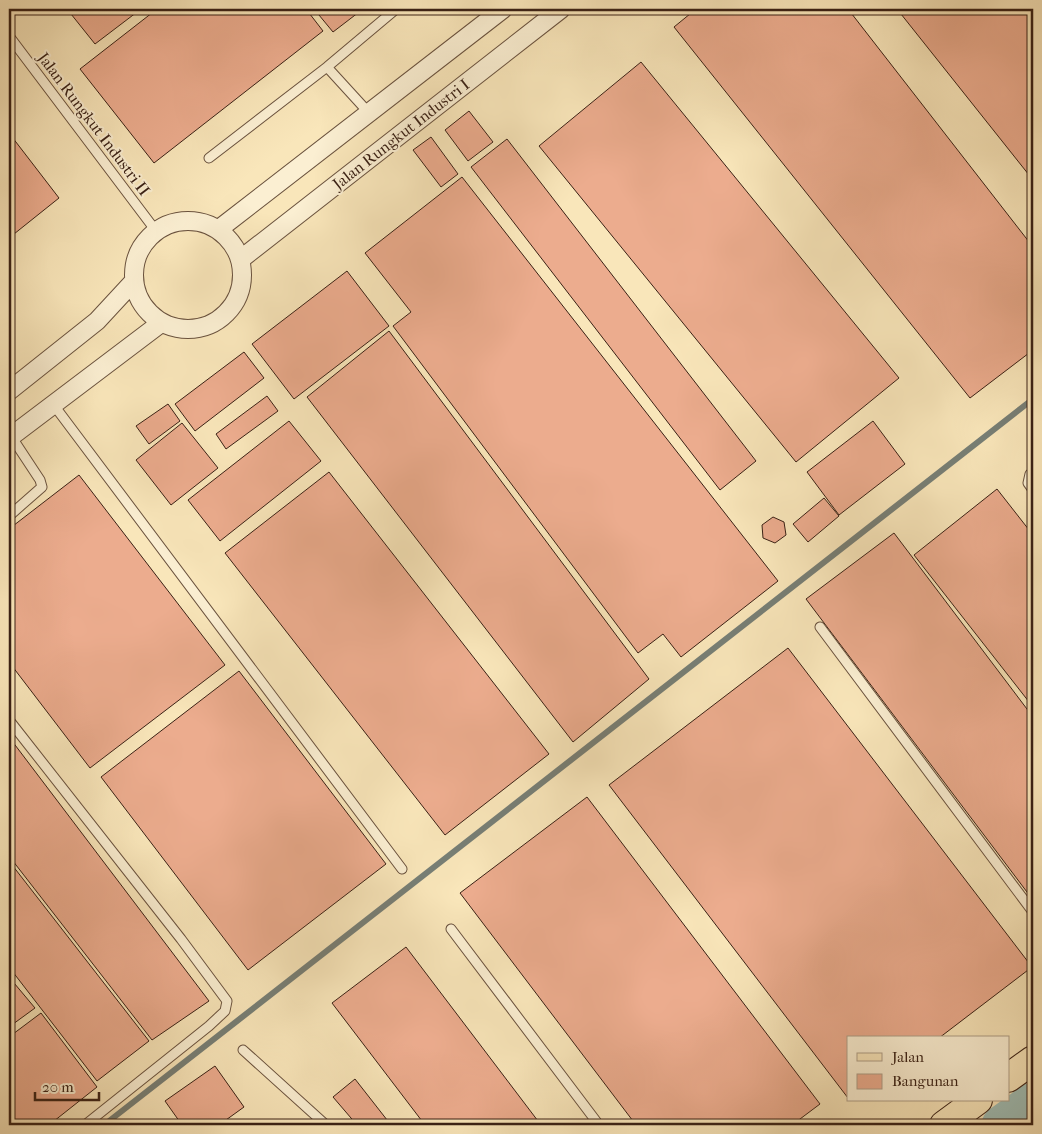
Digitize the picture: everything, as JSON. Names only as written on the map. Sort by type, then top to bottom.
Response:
[{"type":"main road","points":[[1010,1077],[1033,1060]]},
{"type":"main road","points":[[944,1125],[975,1102]]},
{"type":"street","points":[[219,229],[503,9]]},
{"type":"street","name":"Jalan Rungkut Industri I","points":[[241,260],[561,9]]},
{"type":"street","points":[[188,220],[204,222],[219,229],[233,243],[241,260],[243,280],[236,301],[223,318],[204,328],[182,329],[162,323],[148,313],[138,298],[134,281],[135,262],[143,244],[156,231],[171,223],[188,220]]},
{"type":"street","points":[[9,391],[97,321],[134,281]]},
{"type":"street","points":[[10,437],[162,323]]},
{"type":"lane","points":[[209,158],[327,67],[396,9]]},
{"type":"lane","name":"Jalan Rungkut Industri II","points":[[9,36],[156,231]]},
{"type":"lane","points":[[327,67],[369,113]]},
{"type":"lane","points":[[53,404],[402,868]]},
{"type":"lane","points":[[9,516],[42,487],[40,480],[10,437]]},
{"type":"lane","points":[[1033,472],[1030,474],[1028,483],[1033,490]]},
{"type":"lane","points":[[820,627],[1033,912]]},
{"type":"lane","points":[[9,720],[181,938],[227,1001],[225,1011],[210,1026],[85,1125]]},
{"type":"lane","points":[[451,928],[599,1125]]},
{"type":"lane","points":[[243,1050],[326,1125]]},
{"type":"building","points":[[67,9],[141,9],[95,44]]},
{"type":"building","points":[[157,9],[306,9],[323,31],[154,163],[80,69]]},
{"type":"building","points":[[314,9],[363,9],[333,32]]},
{"type":"building","points":[[696,9],[848,9],[1033,247],[1033,350],[970,398],[674,27]]},
{"type":"building","points":[[897,9],[1033,9],[1033,180]]},
{"type":"building","points":[[641,62],[899,378],[796,462],[539,146]]},
{"type":"building","points":[[469,111],[493,142],[468,161],[445,130]]},
{"type":"building","points":[[9,133],[59,198],[9,238]]},
{"type":"building","points":[[431,137],[458,174],[441,187],[413,150]]},
{"type":"building","points":[[507,139],[756,461],[720,490],[471,167]]},
{"type":"building","points":[[462,177],[778,581],[681,657],[663,634],[638,653],[393,326],[411,312],[365,253]]},
{"type":"building","points":[[347,271],[389,326],[294,399],[252,344]]},
{"type":"building","points":[[389,331],[649,679],[573,742],[307,397]]},
{"type":"building","points":[[244,352],[264,378],[195,431],[175,404]]},
{"type":"building","points":[[267,396],[278,411],[226,449],[216,434]]},
{"type":"building","points":[[168,404],[180,421],[149,444],[136,426]]},
{"type":"building","points":[[289,421],[321,461],[220,541],[188,500]]},
{"type":"building","points":[[873,421],[905,464],[839,515],[807,472]]},
{"type":"building","points":[[182,423],[218,468],[171,505],[136,460]]},
{"type":"building","points":[[329,472],[549,754],[445,835],[225,553]]},
{"type":"building","points":[[79,475],[225,665],[90,768],[9,662],[9,529]]},
{"type":"building","points":[[997,489],[1033,535],[1033,707],[914,555]]},
{"type":"building","points":[[824,498],[839,516],[808,542],[793,524]]},
{"type":"building","points":[[773,517],[784,522],[786,535],[775,543],[763,538],[762,525]]},
{"type":"building","points":[[894,533],[1033,717],[1033,900],[806,599]]},
{"type":"building","points":[[788,648],[1032,967],[942,1036],[847,1036],[847,1097],[609,785]]},
{"type":"building","points":[[239,671],[386,864],[248,970],[101,777]]},
{"type":"building","points":[[9,737],[209,1001],[152,1040],[9,856]]},
{"type":"building","points":[[587,797],[820,1104],[792,1125],[636,1125],[460,893]]},
{"type":"building","points":[[9,861],[149,1041],[97,1081],[9,967]]},
{"type":"building","points":[[406,947],[541,1125],[425,1125],[332,1003]]},
{"type":"building","points":[[9,977],[35,1008],[9,1027]]},
{"type":"building","points":[[41,1013],[97,1087],[49,1125],[9,1125],[9,1037]]},
{"type":"building","points":[[215,1066],[244,1107],[219,1125],[182,1125],[165,1101]]},
{"type":"building","points":[[355,1079],[391,1125],[357,1125],[333,1097]]},
{"type":"waterway","points":[[104,1125],[1033,399]]},
{"type":"waterway","points":[[1001,1125],[1033,1102]]}]
